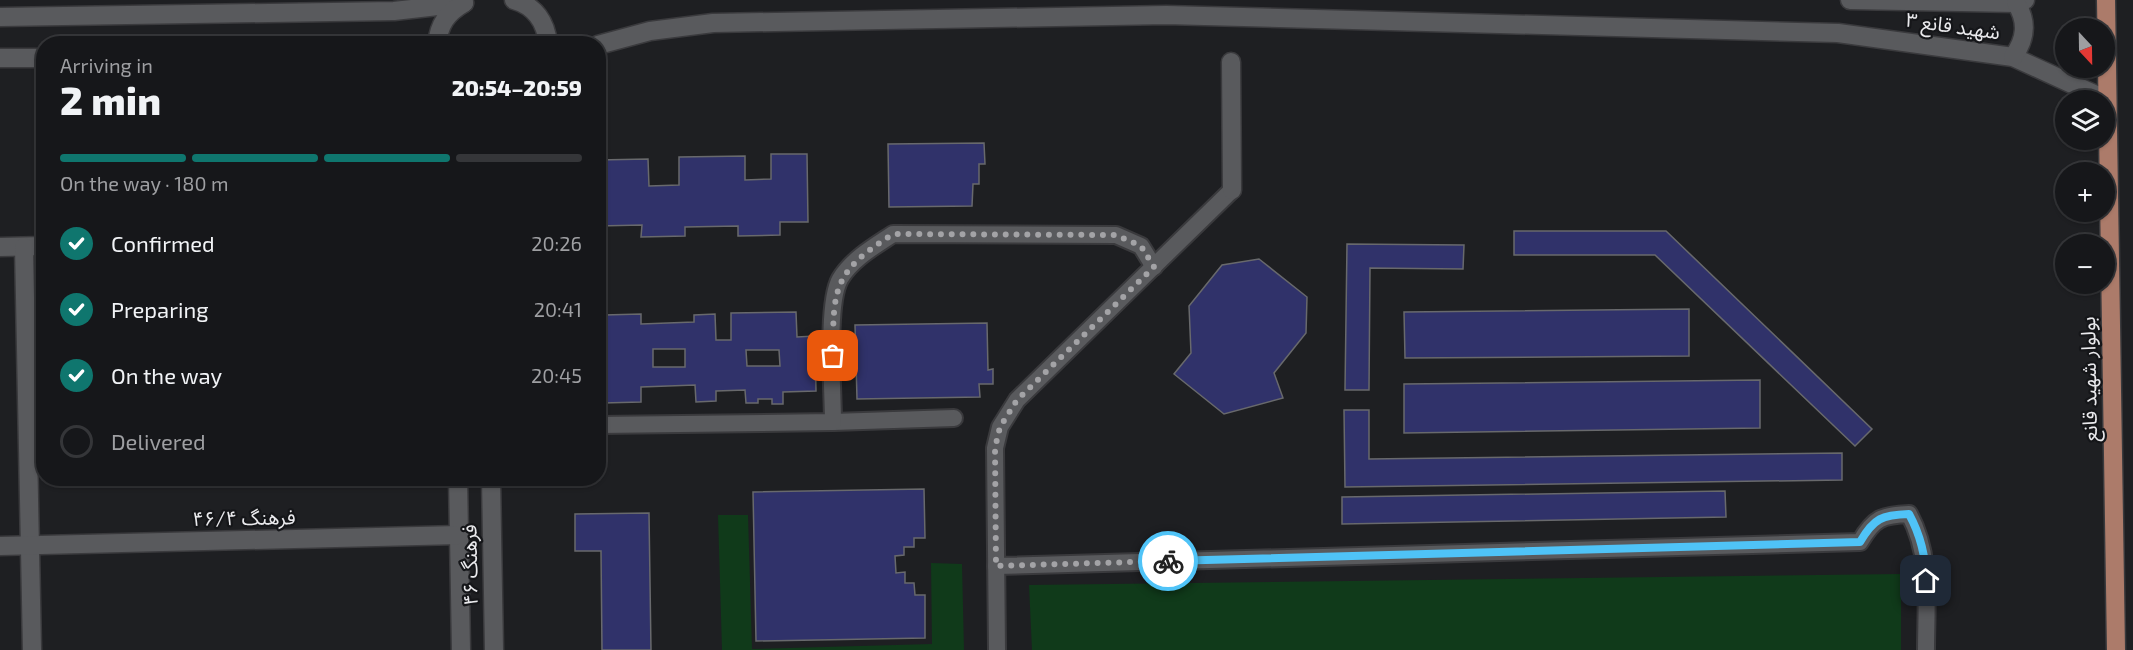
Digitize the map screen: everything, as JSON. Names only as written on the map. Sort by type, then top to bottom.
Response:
[{"type":"main road","name":"بولوار شهید قانع","points":[[2106,0],[2107,90]]},
{"type":"main road","name":"بولوار شهید قانع","points":[[2108,150],[2116,650]]},
{"type":"street","points":[[514,0],[535,11],[545,26],[547,36]]},
{"type":"street","name":"شهید قانع ۳","points":[[1850,0],[2020,1]]},
{"type":"street","points":[[0,17],[394,11],[468,1]]},
{"type":"street","points":[[438,36],[440,25],[450,12],[468,1]]},
{"type":"street","points":[[2013,57],[2023,40],[2024,21],[2020,1]]},
{"type":"street","name":"شهید قانع ۳","points":[[606,43],[650,31],[713,23],[1166,8],[1838,33],[2013,57],[2085,90]]},
{"type":"street","points":[[0,58],[36,58]]},
{"type":"street","points":[[1230,62],[1232,190]]},
{"type":"street","points":[[0,247],[36,246]]},
{"type":"street","points":[[24,247],[32,650]]},
{"type":"street","name":"فرهنگ ۴۶","points":[[459,486],[460,650]]},
{"type":"street","name":"فرهنگ ۴۶","points":[[491,486],[494,650]]},
{"type":"street","name":"فرهنگ ۴۶/۴","points":[[0,546],[459,535]]},
{"type":"lane","points":[[997,650],[995,448],[1000,427],[1017,400],[1232,190]]},
{"type":"lane","points":[[832,422],[833,312],[840,279],[866,251],[893,234],[1116,235],[1141,246],[1154,267]]},
{"type":"lane","points":[[606,425],[954,418]]},
{"type":"lane","points":[[996,566],[1860,542],[1869,526],[1886,514],[1909,514],[1919,531],[1926,558],[1926,650]]},
{"type":"green space","points":[[718,515],[748,515],[752,649],[932,644],[931,563],[962,564],[964,650],[722,650]]},
{"type":"green space","points":[[1901,574],[1901,650],[1032,650],[1029,585]]},
{"type":"building","points":[[984,143],[985,164],[979,164],[979,184],[973,184],[972,206],[889,207],[888,144]]},
{"type":"building","points":[[771,154],[807,154],[808,222],[780,222],[780,235],[738,236],[738,226],[685,227],[685,236],[641,237],[642,225],[606,226],[606,160],[648,159],[649,186],[679,185],[679,157],[745,156],[745,180],[771,179]]},
{"type":"building","points":[[1514,231],[1666,231],[1872,429],[1855,446],[1655,255],[1514,255]]},
{"type":"building","points":[[1347,244],[1464,245],[1463,269],[1370,268],[1369,390],[1345,390]]},
{"type":"building","points":[[1259,259],[1307,297],[1306,333],[1274,373],[1283,398],[1224,414],[1174,374],[1191,353],[1189,306],[1222,265]]},
{"type":"building","points":[[1689,309],[1689,356],[1405,358],[1404,312]]},
{"type":"building","points":[[796,312],[797,337],[815,336],[816,391],[783,392],[783,404],[772,404],[772,399],[758,399],[758,403],[746,403],[745,390],[716,391],[716,401],[696,402],[695,385],[641,387],[641,402],[606,403],[606,315],[641,314],[641,324],[694,322],[694,315],[715,314],[716,340],[731,340],[731,313]],"holes":[[[653,349],[685,349],[685,367],[653,367]],[[746,350],[779,350],[780,366],[747,366]]]},
{"type":"building","points":[[987,323],[988,370],[993,369],[993,384],[979,384],[980,397],[857,399],[855,325]]},
{"type":"building","points":[[1760,380],[1760,428],[1404,433],[1404,384]]},
{"type":"building","points":[[1344,410],[1369,410],[1369,459],[1842,453],[1842,480],[1345,487]]},
{"type":"building","points":[[924,489],[925,538],[914,538],[914,547],[904,547],[904,555],[895,556],[896,573],[905,572],[905,583],[914,583],[915,595],[925,595],[925,638],[756,641],[753,492]]},
{"type":"building","points":[[1725,491],[1726,517],[1342,524],[1342,497]]},
{"type":"building","points":[[649,513],[651,650],[602,650],[601,551],[575,551],[575,514]]},
{"type":"way so far","points":[[833,356],[833,312],[840,279],[866,251],[893,234],[1116,235],[1141,246],[1154,267],[1017,400],[1000,427],[995,448],[996,566],[1168,561]]},
{"type":"route","points":[[1168,561],[1860,542],[1869,526],[1886,514],[1909,514],[1919,531],[1926,558],[1926,581]]}]
